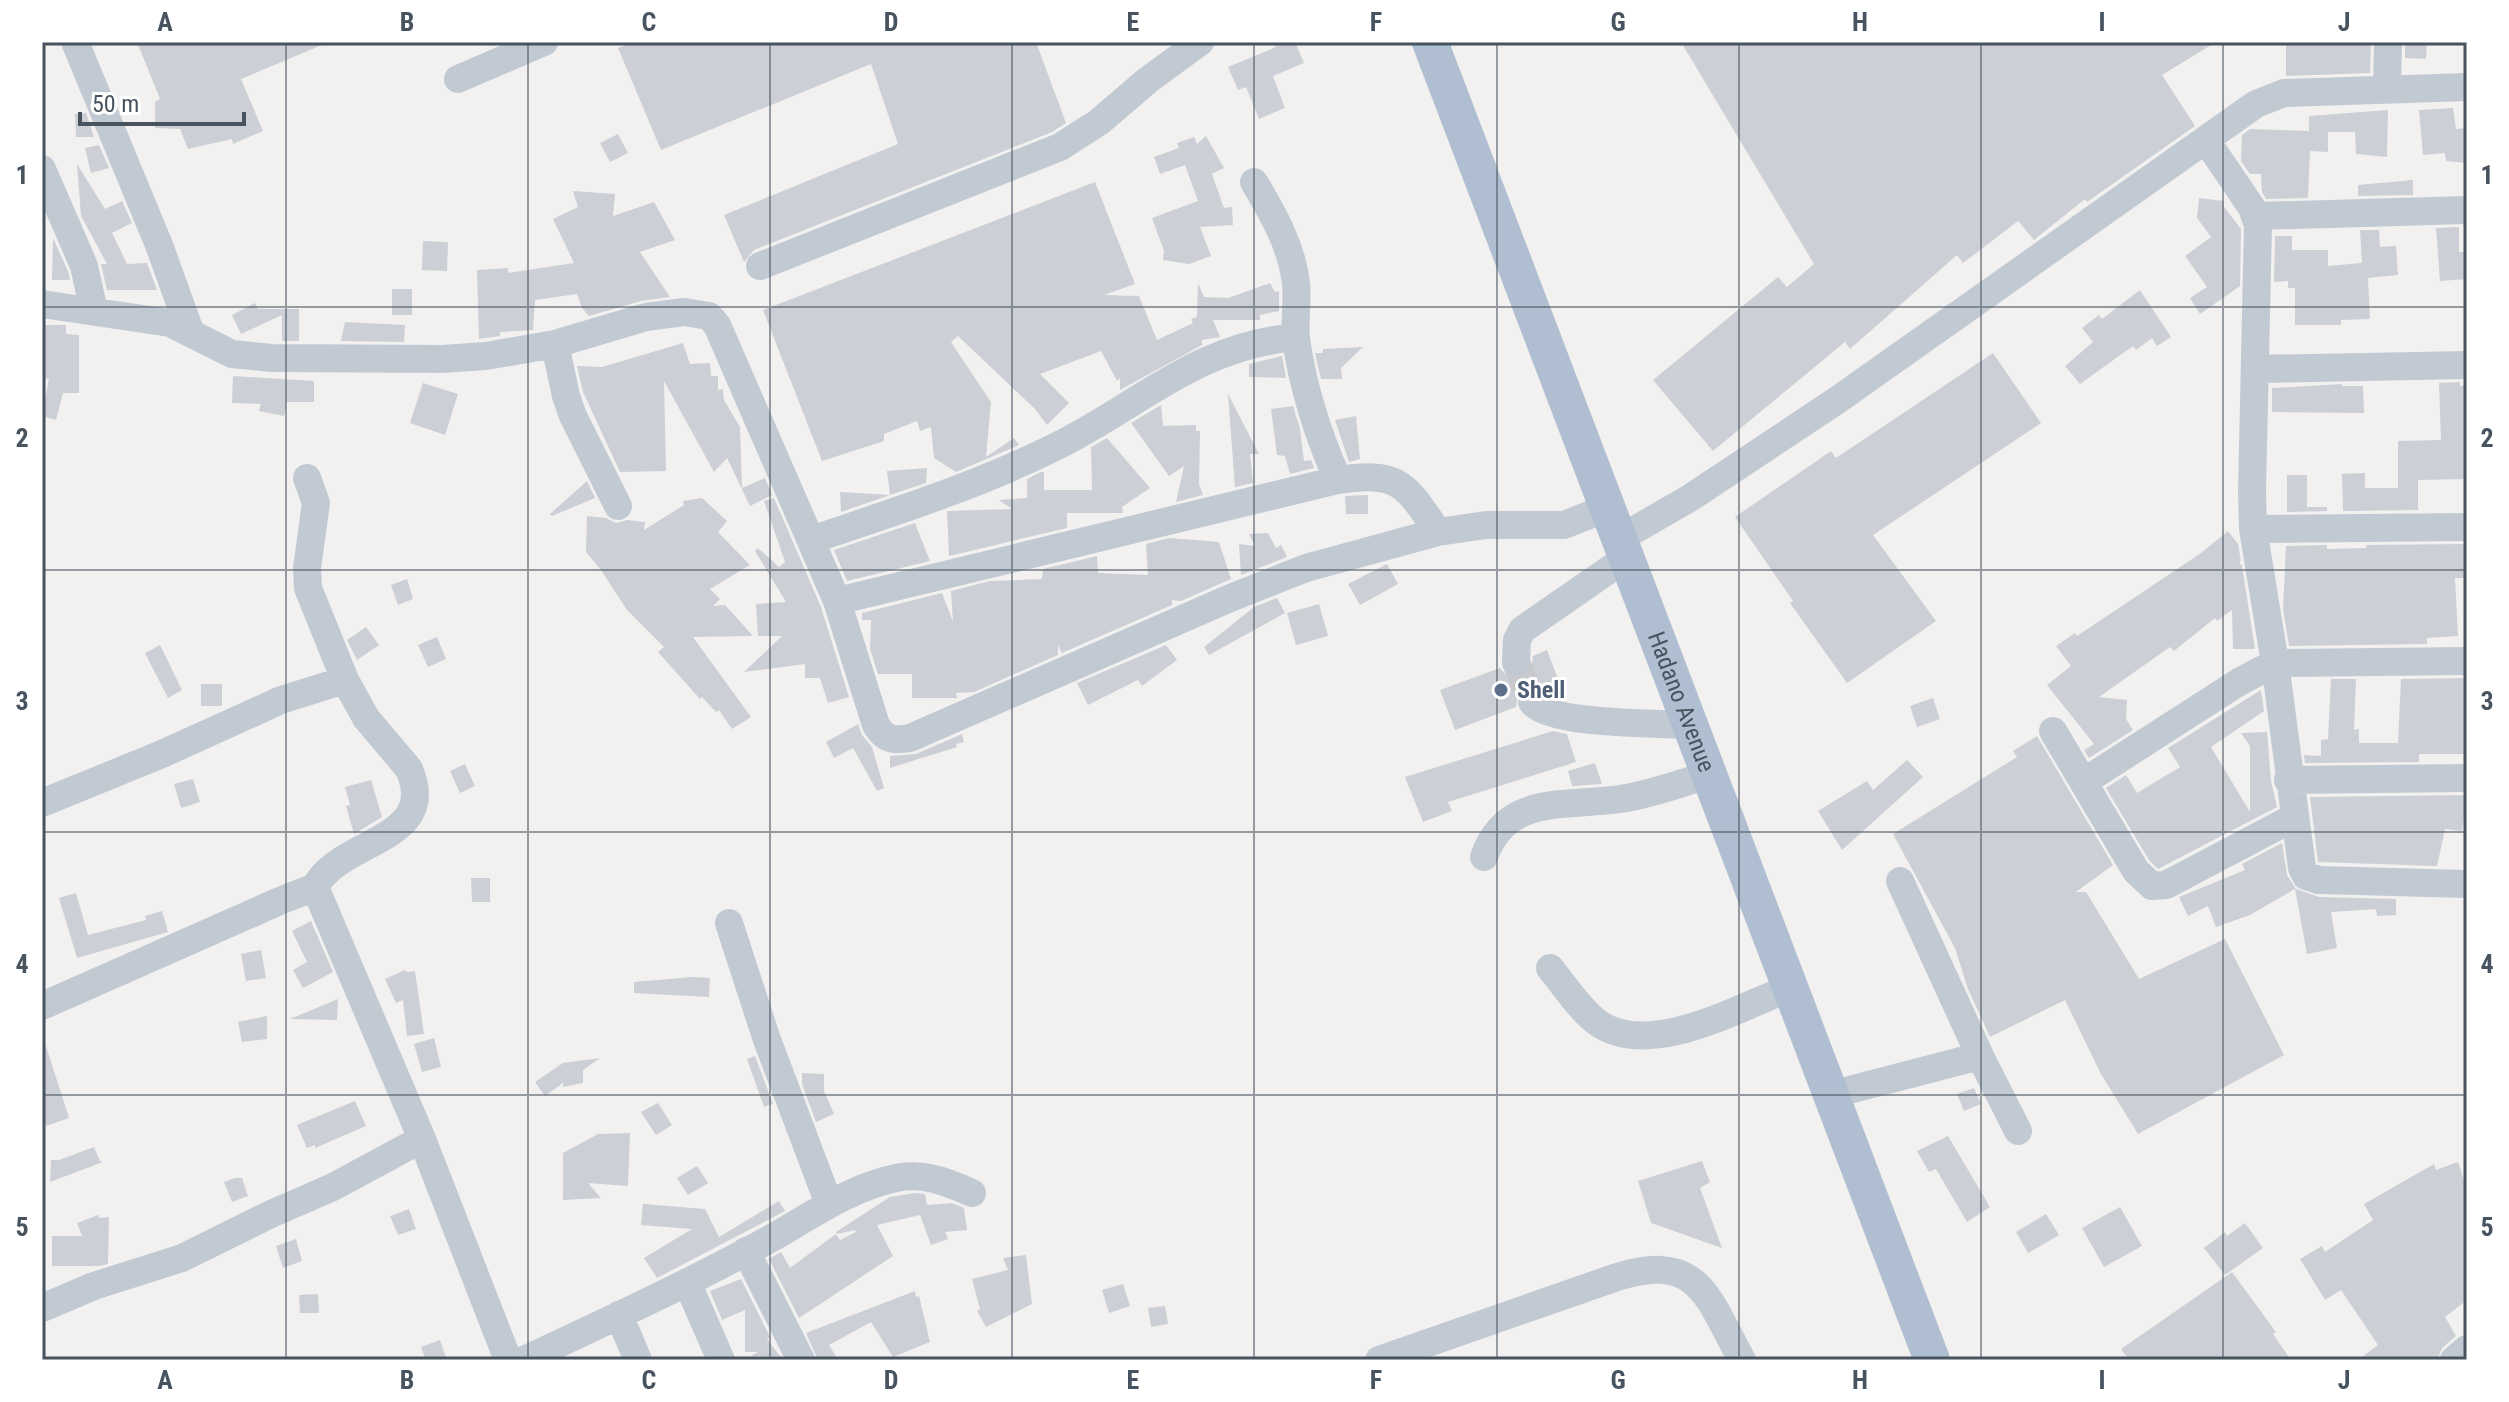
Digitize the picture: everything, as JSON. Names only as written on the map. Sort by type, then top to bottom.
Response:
[{"type":"main road","name":"Hadano Avenue","points":[[1430,42],[1932,1360]]},
{"type":"street","points":[[75,42],[159,245],[190,331]]},
{"type":"street","points":[[458,79],[544,42]]},
{"type":"street","points":[[760,266],[1060,147],[1099,122],[1148,80],[1200,42]]},
{"type":"street","points":[[2387,89],[2388,42]]},
{"type":"street","points":[[1516,662],[1517,640],[1522,630],[1618,535],[1690,498],[1836,401],[2269,97],[2284,93],[2467,87]]},
{"type":"street","points":[[2206,140],[2256,216],[2259,247],[2253,529],[2275,663],[2302,868],[2310,879],[2467,884]]},
{"type":"street","points":[[42,169],[84,266],[94,311]]},
{"type":"street","points":[[1254,182],[1284,237],[1294,268],[1296,337],[1315,426],[1338,480]]},
{"type":"street","points":[[2256,216],[2467,210]]},
{"type":"street","points":[[42,304],[155,319],[190,331],[232,354],[272,358],[442,359],[486,356],[555,344],[646,317],[684,312],[709,316],[717,325],[837,601],[876,725],[882,736],[898,740],[910,738],[1214,605],[1294,572],[1339,558],[1438,532],[1486,525],[1564,525],[1618,535]]},
{"type":"street","points":[[811,540],[927,501],[1025,462],[1094,427],[1160,384],[1221,353],[1247,344],[1296,337]]},
{"type":"street","points":[[555,344],[573,416],[618,506]]},
{"type":"street","points":[[2255,369],[2467,365]]},
{"type":"street","points":[[837,601],[1368,475],[1399,483],[1413,495],[1438,532]]},
{"type":"street","points":[[42,1006],[315,887],[337,861],[386,836],[407,821],[414,804],[413,779],[409,769],[366,718],[345,680],[308,588],[316,503],[307,478]]},
{"type":"street","points":[[2253,529],[2467,527]]},
{"type":"street","points":[[2085,781],[2239,682],[2275,663],[2467,661]]},
{"type":"street","points":[[42,803],[162,754],[281,700],[345,680]]},
{"type":"street","points":[[1532,702],[1545,712],[1571,718],[1690,725]]},
{"type":"street","points":[[2053,731],[2136,871],[2152,886],[2166,885],[2293,818]]},
{"type":"street","points":[[1484,857],[1497,829],[1519,814],[1537,807],[1622,799],[1709,775]]},
{"type":"street","points":[[2288,780],[2467,778]]},
{"type":"street","points":[[1900,881],[2018,1131]]},
{"type":"street","points":[[315,887],[422,1139],[508,1360]]},
{"type":"street","points":[[729,923],[766,1037],[829,1204]]},
{"type":"street","points":[[1550,968],[1595,1022],[1614,1032],[1635,1037],[1655,1037],[1679,1031],[1790,988]]},
{"type":"street","points":[[1830,1095],[1980,1056]]},
{"type":"street","points":[[42,1308],[94,1286],[193,1253],[333,1187],[422,1139]]},
{"type":"street","points":[[524,1360],[687,1282],[867,1186],[918,1176],[939,1179],[972,1193]]},
{"type":"street","points":[[746,1251],[801,1360]]},
{"type":"street","points":[[1379,1360],[1617,1277],[1661,1268],[1693,1280],[1704,1292],[1742,1360]]},
{"type":"street","points":[[687,1282],[721,1360]]},
{"type":"street","points":[[619,1315],[638,1360]]},
{"type":"street","points":[[2454,1360],[2467,1349]]},
{"type":"building","points":[[137,42],[329,42],[241,79],[263,131],[233,144],[232,139],[188,149],[180,129],[155,128],[155,102],[160,99]]},
{"type":"building","points":[[633,42],[1036,42],[1066,123],[1052,132],[754,250],[744,262],[724,215],[898,144],[871,64],[661,150],[618,48]]},
{"type":"building","points":[[1274,42],[1295,42],[1304,63],[1273,76],[1285,108],[1259,119],[1246,87],[1238,90],[1228,67],[1276,47]]},
{"type":"building","points":[[1681,42],[2216,42],[2162,75],[2195,126],[2087,202],[2085,199],[2034,240],[2018,221],[1963,263],[1957,255],[1850,349],[1845,342],[1713,451],[1653,380],[1778,277],[1787,287],[1814,264]]},
{"type":"building","points":[[2286,42],[2371,42],[2370,73],[2286,76]]},
{"type":"building","points":[[2405,42],[2427,42],[2426,59],[2405,58]]},
{"type":"building","points":[[2453,108],[2456,129],[2467,128],[2467,163],[2446,161],[2445,153],[2423,155],[2419,110]]},
{"type":"building","points":[[2388,110],[2387,157],[2356,154],[2355,132],[2328,132],[2328,152],[2310,151],[2308,198],[2266,199],[2262,192],[2261,174],[2250,174],[2241,161],[2242,135],[2250,129],[2309,131],[2309,116]]},
{"type":"building","points":[[86,113],[94,137],[76,137],[75,114]]},
{"type":"building","points":[[618,134],[628,153],[610,162],[600,143]]},
{"type":"building","points":[[1206,136],[1224,168],[1212,174],[1224,208],[1232,207],[1233,225],[1200,227],[1211,256],[1189,264],[1163,260],[1164,251],[1152,218],[1198,201],[1185,165],[1160,174],[1154,157],[1179,148],[1177,143],[1194,137],[1197,144]]},
{"type":"building","points":[[99,145],[109,168],[91,173],[85,148]]},
{"type":"building","points":[[77,164],[105,209],[122,201],[132,223],[112,233],[127,264],[147,263],[157,290],[107,290],[101,264],[107,264],[81,216]]},
{"type":"building","points":[[2413,180],[2413,195],[2358,196],[2358,185]]},
{"type":"building","points":[[1095,182],[1135,284],[1104,295],[1139,296],[1157,340],[1193,323],[1191,319],[1197,317],[1198,283],[1204,297],[1228,298],[1270,283],[1275,292],[1279,291],[1279,311],[1260,315],[1260,320],[1213,320],[1220,337],[1202,340],[1202,345],[1120,390],[1120,378],[1117,381],[1101,351],[1040,374],[1069,403],[1047,425],[1035,409],[958,336],[951,342],[991,402],[986,457],[1014,438],[1019,445],[956,472],[934,458],[931,427],[920,431],[917,421],[884,434],[884,441],[822,461],[763,310]]},
{"type":"building","points":[[573,191],[615,194],[613,216],[654,202],[675,240],[640,252],[670,297],[641,301],[589,316],[577,294],[535,300],[533,330],[500,332],[500,336],[479,339],[477,270],[508,268],[508,273],[574,263],[553,219],[578,207]]},
{"type":"building","points":[[2199,198],[2224,201],[2224,207],[2241,229],[2240,286],[2200,314],[2190,298],[2207,287],[2185,256],[2211,237],[2197,218]]},
{"type":"building","points":[[2459,227],[2459,252],[2467,252],[2467,279],[2440,281],[2436,228]]},
{"type":"building","points":[[2360,230],[2379,230],[2380,247],[2396,246],[2398,275],[2368,278],[2370,319],[2341,320],[2341,325],[2295,325],[2295,288],[2288,288],[2288,281],[2274,282],[2275,236],[2292,236],[2292,250],[2328,250],[2328,266],[2362,263]]},
{"type":"building","points":[[53,238],[68,271],[70,280],[52,280]]},
{"type":"building","points":[[423,241],[448,242],[447,271],[422,270]]},
{"type":"building","points":[[392,289],[412,289],[412,315],[392,315]]},
{"type":"building","points":[[2140,290],[2171,337],[2157,346],[2152,338],[2136,350],[2133,346],[2080,384],[2065,366],[2093,342],[2082,328],[2099,315],[2102,319]]},
{"type":"building","points":[[255,303],[258,309],[299,309],[299,341],[282,341],[282,315],[241,334],[232,315]]},
{"type":"building","points":[[345,322],[405,325],[404,342],[341,341]]},
{"type":"building","points":[[42,325],[66,325],[66,334],[79,335],[79,393],[63,393],[56,420],[42,416],[49,379],[42,378]]},
{"type":"building","points":[[683,343],[690,364],[710,363],[711,376],[718,376],[718,390],[723,389],[724,400],[740,427],[742,488],[765,478],[772,495],[750,506],[727,458],[714,472],[664,381],[666,471],[620,472],[583,392],[577,366],[602,367]]},
{"type":"building","points":[[1363,347],[1341,368],[1342,379],[1321,379],[1315,353],[1323,353],[1323,349]]},
{"type":"building","points":[[1993,353],[2041,423],[1873,535],[1936,621],[1847,683],[1790,603],[1793,601],[1735,517],[1831,451],[1836,458]]},
{"type":"building","points":[[1282,356],[1286,378],[1249,377],[1249,364]]},
{"type":"building","points":[[233,376],[314,381],[314,402],[287,402],[284,416],[259,411],[261,404],[232,403]]},
{"type":"building","points":[[2460,382],[2460,386],[2467,385],[2467,479],[2418,480],[2418,510],[2343,511],[2342,474],[2365,473],[2365,488],[2398,488],[2398,441],[2441,440],[2439,383]]},
{"type":"building","points":[[423,383],[458,394],[445,435],[410,423]]},
{"type":"building","points":[[2342,384],[2363,386],[2364,413],[2272,412],[2272,388]]},
{"type":"building","points":[[1228,394],[1259,454],[1250,454],[1253,483],[1235,487]]},
{"type":"building","points":[[1161,405],[1163,426],[1196,425],[1196,431],[1200,431],[1199,484],[1203,495],[1176,502],[1184,466],[1169,476],[1131,423]]},
{"type":"building","points":[[1293,406],[1304,461],[1311,460],[1314,468],[1290,474],[1285,456],[1277,455],[1271,409]]},
{"type":"building","points":[[1356,416],[1360,459],[1349,462],[1335,420]]},
{"type":"building","points":[[1107,438],[1150,488],[1122,507],[1123,513],[1067,513],[1067,528],[949,556],[947,511],[1012,509],[999,500],[1027,498],[1027,479],[1041,472],[1044,472],[1044,490],[1092,490],[1091,447]]},
{"type":"building","points":[[927,468],[926,483],[890,495],[887,471]]},
{"type":"building","points":[[2287,475],[2307,475],[2307,507],[2327,507],[2327,511],[2287,512]]},
{"type":"building","points":[[587,481],[595,498],[552,516],[550,514]]},
{"type":"building","points":[[840,492],[890,495],[841,512]]},
{"type":"building","points":[[1368,495],[1368,514],[1346,514],[1345,496]]},
{"type":"building","points":[[702,498],[727,521],[718,532],[750,565],[710,589],[720,599],[713,606],[725,605],[753,636],[693,637],[751,717],[732,729],[719,710],[716,712],[702,697],[700,699],[658,652],[664,647],[627,610],[586,552],[587,516],[606,518],[616,523],[627,520],[645,522],[644,530],[684,505],[683,501]]},
{"type":"building","points":[[774,498],[821,607],[849,697],[828,703],[820,678],[805,678],[805,664],[744,672],[782,636],[758,636],[756,604],[786,602],[755,551],[758,548],[779,567],[785,562],[764,501]]},
{"type":"building","points":[[915,523],[930,561],[847,581],[834,550]]},
{"type":"building","points":[[2228,531],[2238,544],[2255,649],[2233,649],[2232,610],[2217,621],[2215,618],[2174,651],[2170,647],[2099,697],[2127,700],[2126,719],[2133,730],[2089,758],[2084,750],[2094,744],[2047,685],[2071,666],[2056,646],[2075,633],[2077,636],[2201,553]]},
{"type":"building","points":[[1268,533],[1276,548],[1281,545],[1287,557],[1241,575],[1239,544],[1255,546],[1249,534]]},
{"type":"building","points":[[1169,538],[1219,542],[1231,579],[1181,601],[1172,600],[1172,605],[1062,653],[1058,645],[1058,655],[974,692],[956,693],[957,698],[912,698],[912,674],[878,674],[870,649],[871,620],[862,620],[862,613],[942,593],[953,622],[951,591],[990,581],[1042,579],[1043,569],[1097,556],[1098,573],[1148,575],[1146,544]]},
{"type":"building","points":[[2467,544],[2467,578],[2455,578],[2458,636],[2427,638],[2427,644],[2289,646],[2283,609],[2286,546],[2327,545],[2327,549],[2366,548],[2366,545]]},
{"type":"building","points":[[1387,564],[1398,584],[1360,605],[1348,584]]},
{"type":"building","points":[[407,579],[413,599],[398,605],[391,585]]},
{"type":"building","points":[[1277,598],[1285,613],[1209,655],[1204,647],[1254,607]]},
{"type":"building","points":[[1319,604],[1328,636],[1296,645],[1287,613]]},
{"type":"building","points":[[366,627],[379,645],[357,660],[347,640]]},
{"type":"building","points":[[437,637],[446,659],[428,667],[418,645]]},
{"type":"building","points":[[160,645],[182,690],[168,698],[145,653]]},
{"type":"building","points":[[1166,645],[1177,660],[1142,686],[1138,680],[1088,705],[1077,683]]},
{"type":"building","name":"Shell","points":[[1547,650],[1562,690],[1551,695],[1535,685],[1526,686],[1518,693],[1516,707],[1455,730],[1440,690],[1500,668],[1508,677],[1523,677],[1531,670],[1533,656]]},
{"type":"building","points":[[2467,678],[2467,754],[2419,754],[2419,762],[2305,763],[2304,755],[2321,756],[2321,740],[2328,739],[2331,679],[2356,679],[2354,730],[2359,729],[2359,743],[2398,743],[2401,679]]},
{"type":"building","points":[[201,684],[222,684],[222,706],[201,706]]},
{"type":"building","points":[[2261,690],[2264,711],[2211,747],[2250,812],[2250,746],[2241,733],[2267,732],[2271,781],[2277,807],[2158,869],[2149,860],[2106,788],[2126,775],[2137,793],[2180,767],[2168,748]]},
{"type":"building","points":[[1933,698],[1940,719],[1917,727],[1910,706]]},
{"type":"building","points":[[858,724],[872,747],[884,788],[877,791],[853,748],[834,758],[826,742]]},
{"type":"building","points":[[1553,731],[1567,734],[1576,762],[1448,802],[1452,811],[1423,822],[1405,777]]},
{"type":"building","points":[[962,734],[964,742],[956,744],[957,747],[890,768],[890,756],[916,754]]},
{"type":"building","points":[[2037,736],[2113,865],[2076,892],[2086,892],[2139,979],[2225,939],[2284,1055],[2138,1134],[2101,1074],[2065,1000],[1990,1037],[1968,989],[1955,948],[1893,834],[2017,757],[2013,751]]},
{"type":"building","points":[[1907,760],[1923,777],[1842,850],[1818,811],[1867,781],[1873,790]]},
{"type":"building","points":[[1595,763],[1602,784],[1572,786],[1568,771]]},
{"type":"building","points":[[465,764],[475,786],[460,793],[450,771]]},
{"type":"building","points":[[193,779],[200,802],[181,808],[174,784]]},
{"type":"building","points":[[371,780],[382,817],[354,834],[346,806],[350,805],[345,787]]},
{"type":"building","points":[[2467,795],[2462,831],[2445,829],[2437,866],[2318,862],[2310,797]]},
{"type":"building","points":[[2282,843],[2287,875],[2296,889],[2319,897],[2396,899],[2396,915],[2377,916],[2376,909],[2331,912],[2337,948],[2307,954],[2295,889],[2250,915],[2216,927],[2208,906],[2188,916],[2179,897],[2245,870],[2242,864]]},
{"type":"building","points":[[471,878],[490,878],[490,902],[472,902]]},
{"type":"building","points":[[76,893],[88,935],[146,920],[145,916],[162,911],[168,932],[77,958],[59,898]]},
{"type":"building","points":[[311,921],[333,972],[303,988],[293,970],[307,962],[292,931]]},
{"type":"building","points":[[261,950],[266,978],[246,981],[241,954]]},
{"type":"building","points":[[405,970],[415,971],[424,1034],[407,1036],[403,1000],[396,1003],[385,979]]},
{"type":"building","points":[[710,978],[709,997],[634,993],[634,982]]},
{"type":"building","points":[[338,999],[337,1020],[290,1019]]},
{"type":"building","points":[[267,1016],[267,1039],[242,1042],[238,1022]]},
{"type":"building","points":[[434,1038],[441,1067],[422,1072],[414,1044]]},
{"type":"building","points":[[46,1046],[69,1118],[46,1126],[42,1115],[42,1047]]},
{"type":"building","points":[[755,1056],[773,1104],[764,1107],[747,1059]]},
{"type":"building","points":[[600,1058],[583,1070],[583,1083],[563,1087],[563,1083],[545,1096],[535,1082],[563,1063]]},
{"type":"building","points":[[802,1073],[824,1074],[824,1091],[834,1114],[816,1122],[802,1084]]},
{"type":"building","points":[[1974,1088],[1981,1104],[1964,1111],[1957,1094]]},
{"type":"building","points":[[355,1101],[366,1126],[315,1148],[315,1145],[307,1148],[297,1125]]},
{"type":"building","points":[[658,1103],[672,1125],[656,1135],[641,1112]]},
{"type":"building","points":[[630,1133],[628,1186],[588,1183],[601,1198],[563,1200],[563,1153],[598,1134]]},
{"type":"building","points":[[1948,1136],[1990,1207],[1967,1222],[1936,1169],[1929,1172],[1917,1151]]},
{"type":"building","points":[[94,1147],[103,1162],[50,1182],[51,1160]]},
{"type":"building","points":[[1702,1161],[1710,1182],[1700,1188],[1722,1248],[1651,1223],[1638,1181]]},
{"type":"building","points":[[2458,1162],[2467,1189],[2467,1300],[2445,1317],[2456,1336],[2442,1348],[2437,1360],[2358,1360],[2378,1345],[2341,1290],[2325,1300],[2300,1259],[2322,1246],[2325,1252],[2373,1220],[2364,1204],[2434,1164],[2436,1170]]},
{"type":"building","points":[[697,1166],[708,1183],[688,1195],[677,1178]]},
{"type":"building","points":[[242,1178],[248,1196],[232,1202],[224,1182]]},
{"type":"building","points":[[925,1194],[927,1205],[952,1203],[964,1208],[967,1230],[945,1232],[948,1239],[931,1245],[920,1215],[877,1225],[893,1256],[799,1318],[769,1259],[781,1252],[790,1268],[836,1234],[840,1240],[856,1232],[836,1232],[890,1197]]},
{"type":"building","points":[[779,1201],[785,1211],[657,1278],[644,1258],[692,1229],[641,1225],[643,1204],[705,1209],[719,1237]]},
{"type":"building","points":[[2120,1207],[2142,1246],[2104,1267],[2082,1228]]},
{"type":"building","points":[[409,1209],[416,1229],[398,1235],[390,1216]]},
{"type":"building","points":[[2046,1214],[2059,1235],[2028,1253],[2016,1232]]},
{"type":"building","points":[[98,1215],[99,1218],[109,1217],[108,1264],[52,1266],[52,1236],[82,1236],[77,1223]]},
{"type":"building","points":[[2245,1223],[2263,1248],[2225,1275],[2204,1248],[2225,1232],[2227,1236]]},
{"type":"building","points":[[296,1239],[302,1261],[283,1268],[276,1246]]},
{"type":"building","points":[[1026,1255],[1032,1304],[986,1327],[977,1311],[980,1309],[972,1279],[1008,1270],[1003,1258]]},
{"type":"building","points":[[2232,1272],[2276,1332],[2273,1334],[2291,1360],[2129,1360],[2121,1349]]},
{"type":"building","points":[[741,1279],[770,1337],[767,1339],[780,1356],[751,1356],[758,1352],[745,1352],[745,1310],[722,1320],[710,1291]]},
{"type":"building","points":[[1123,1284],[1130,1306],[1109,1313],[1102,1290]]},
{"type":"building","points":[[915,1291],[916,1297],[919,1296],[930,1342],[893,1357],[871,1322],[829,1345],[838,1360],[818,1360],[806,1333]]},
{"type":"building","points":[[318,1294],[319,1313],[300,1313],[299,1295]]},
{"type":"building","points":[[1165,1306],[1168,1324],[1151,1327],[1148,1308]]},
{"type":"building","points":[[440,1340],[447,1360],[426,1360],[421,1347]]},
{"type":"tunnel","points":[[1516,662],[1532,702]]},
{"type":"place","name":"Shell","points":[[1501,690]]}]
